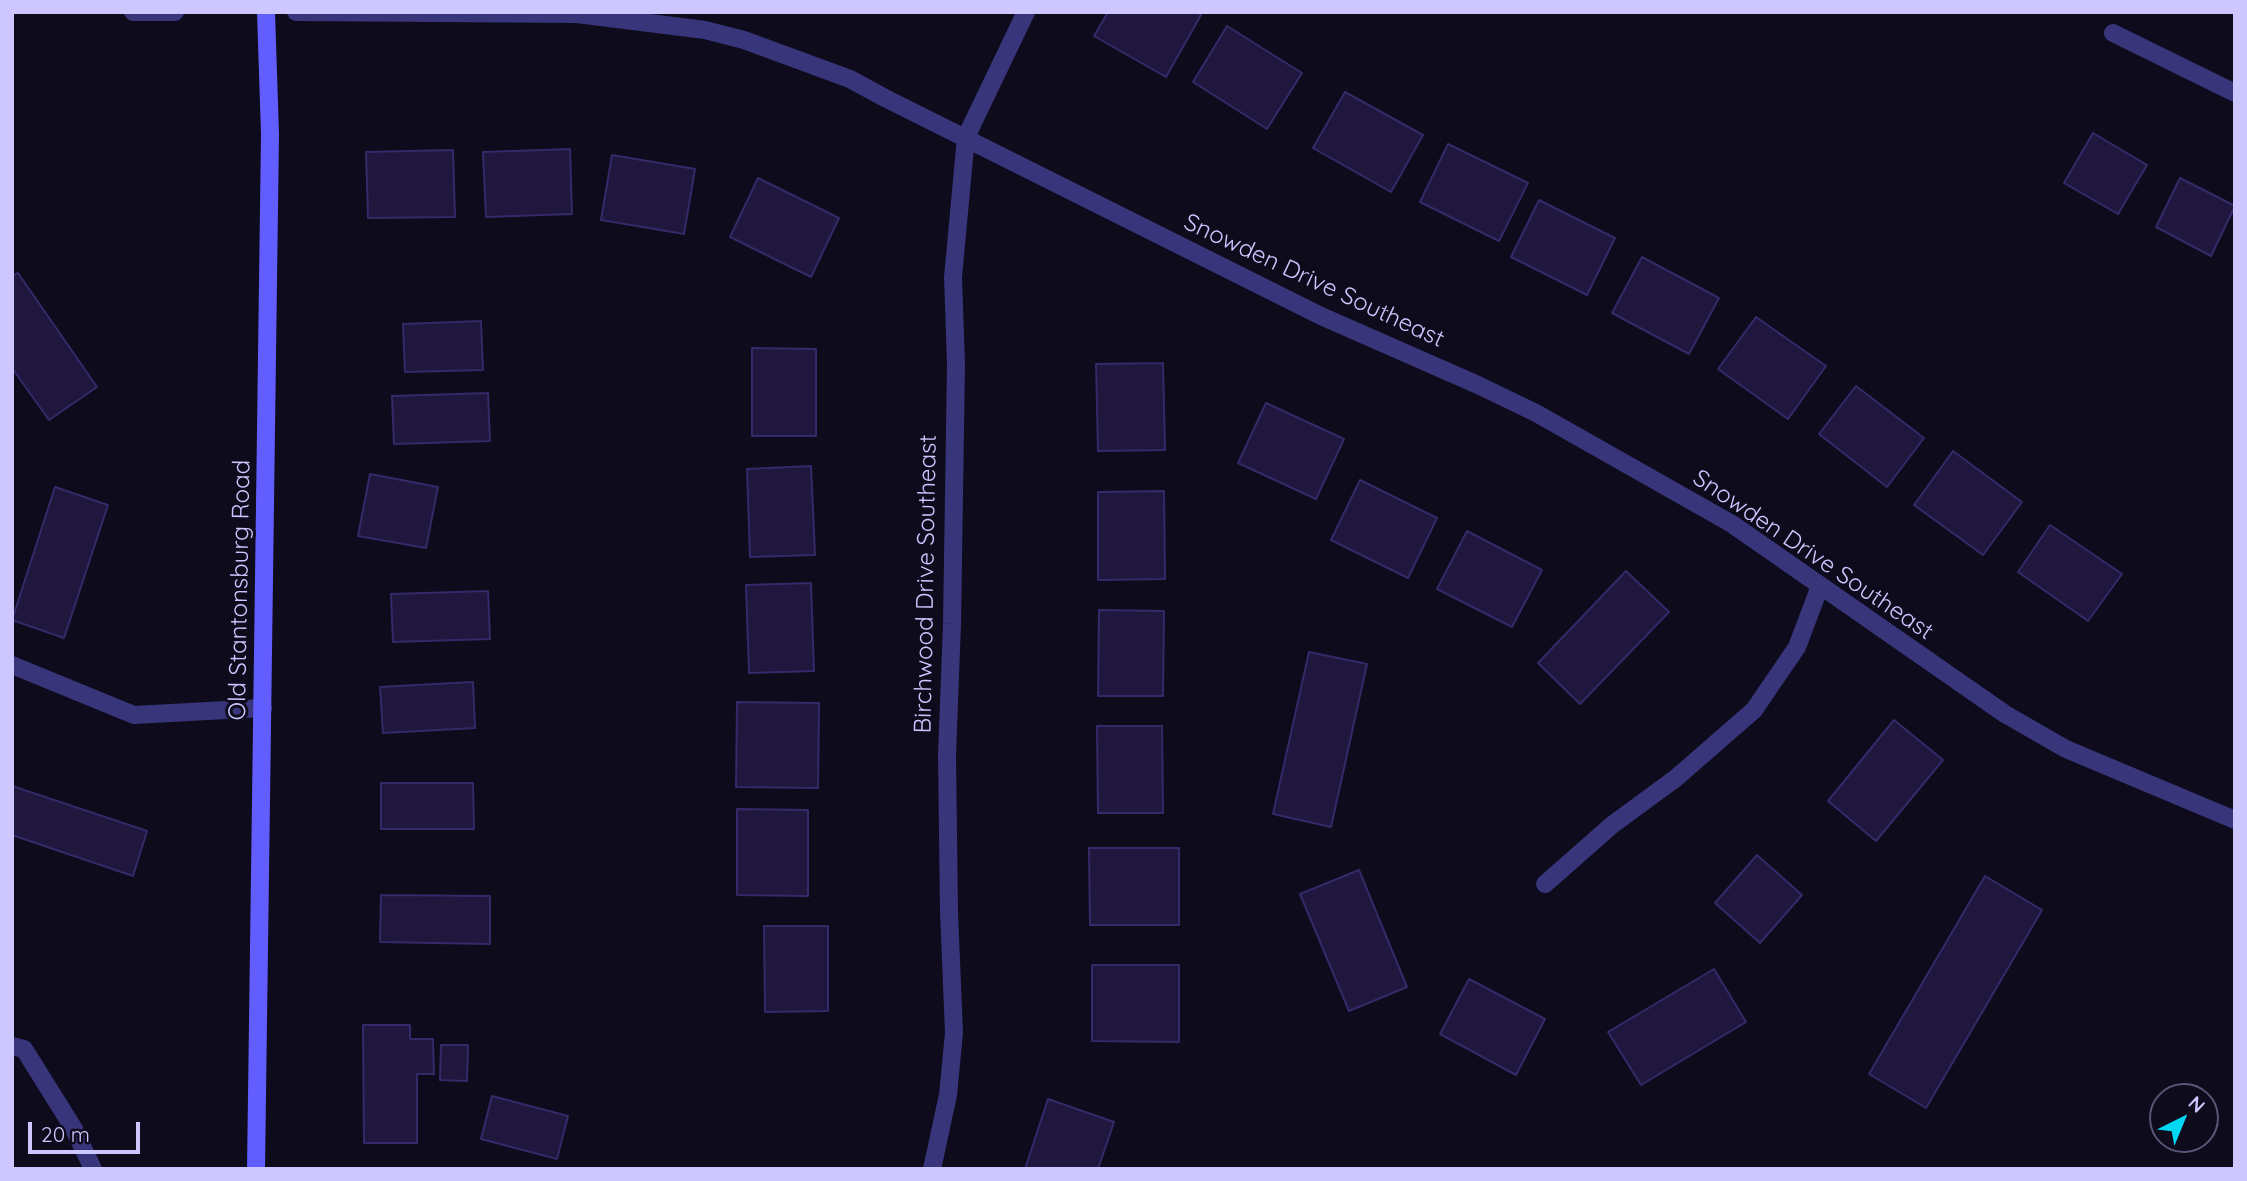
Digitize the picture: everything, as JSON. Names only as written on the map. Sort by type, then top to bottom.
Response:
[{"type":"street","points":[[133,12],[175,12]]},
{"type":"street","name":"Old Stantonsburg Road","points":[[257,1169],[270,134],[266,12]]},
{"type":"street","name":"Snowden Drive Southeast","points":[[296,12],[577,14],[705,30],[744,40],[850,79],[1321,316],[1536,413],[1732,524],[2005,714],[2066,749],[2235,820]]},
{"type":"street","name":"Birchwood Drive Southeast","points":[[932,1169],[948,1095],[954,1033],[948,912],[947,755],[953,583],[956,363],[954,277],[966,137],[1026,12]]},
{"type":"street","points":[[2113,33],[2235,93]]},
{"type":"street","points":[[1545,884],[1612,825],[1676,778],[1754,710],[1797,647],[1820,586]]},
{"type":"street","points":[[12,665],[134,715],[263,708]]},
{"type":"street","points":[[12,1046],[24,1049],[74,1129],[93,1169]]},
{"type":"building","points":[[1108,12],[1197,12],[1201,15],[1166,77],[1094,36]]},
{"type":"building","points":[[1227,26],[1302,73],[1267,129],[1193,82]]},
{"type":"building","points":[[1345,92],[1423,135],[1391,192],[1313,148]]},
{"type":"building","points":[[2093,133],[2147,165],[2118,214],[2064,183]]},
{"type":"building","points":[[1448,144],[1528,183],[1499,241],[1420,202]]},
{"type":"building","points":[[570,149],[572,214],[486,217],[483,152]]},
{"type":"building","points":[[453,150],[455,217],[368,218],[366,152]]},
{"type":"building","points":[[612,155],[695,169],[684,234],[601,220]]},
{"type":"building","points":[[758,178],[839,218],[811,277],[730,237]]},
{"type":"building","points":[[2180,178],[2235,206],[2211,256],[2156,227]]},
{"type":"building","points":[[1539,200],[1615,238],[1587,295],[1511,257]]},
{"type":"building","points":[[1642,257],[1719,298],[1689,354],[1612,313]]},
{"type":"building","points":[[18,273],[97,387],[49,420],[12,368],[12,276]]},
{"type":"building","points":[[1756,317],[1826,366],[1788,419],[1718,369]]},
{"type":"building","points":[[481,321],[483,370],[405,372],[403,324]]},
{"type":"building","points":[[752,348],[816,349],[816,436],[752,436]]},
{"type":"building","points":[[1163,363],[1165,450],[1098,451],[1096,364]]},
{"type":"building","points":[[1856,386],[1924,438],[1887,487],[1819,434]]},
{"type":"building","points":[[488,393],[490,441],[394,444],[392,396]]},
{"type":"building","points":[[1266,403],[1344,439],[1316,499],[1238,463]]},
{"type":"building","points":[[1953,451],[2022,502],[1983,555],[1914,505]]},
{"type":"building","points":[[811,466],[815,555],[750,557],[747,469]]},
{"type":"building","points":[[370,474],[438,487],[426,548],[358,536]]},
{"type":"building","points":[[1360,480],[1437,518],[1408,578],[1331,540]]},
{"type":"building","points":[[55,487],[108,505],[64,638],[12,620]]},
{"type":"building","points":[[1164,491],[1165,579],[1098,580],[1098,492]]},
{"type":"building","points":[[2050,525],[2122,574],[2088,621],[2018,572]]},
{"type":"building","points":[[1467,531],[1542,570],[1512,627],[1437,589]]},
{"type":"building","points":[[1626,571],[1669,612],[1580,704],[1538,663]]},
{"type":"building","points":[[811,583],[814,671],[749,673],[746,585]]},
{"type":"building","points":[[488,591],[490,639],[393,642],[391,594]]},
{"type":"building","points":[[1099,610],[1164,611],[1163,696],[1098,696]]},
{"type":"building","points":[[1309,652],[1367,664],[1331,827],[1273,814]]},
{"type":"building","points":[[473,682],[475,728],[383,733],[380,687]]},
{"type":"building","points":[[737,702],[819,703],[818,788],[736,787]]},
{"type":"building","points":[[1894,720],[1943,760],[1876,841],[1828,801]]},
{"type":"building","points":[[1097,726],[1162,726],[1163,813],[1098,813]]},
{"type":"building","points":[[381,783],[473,783],[474,829],[381,829]]},
{"type":"building","points":[[12,786],[147,831],[133,876],[12,835]]},
{"type":"building","points":[[737,809],[808,810],[808,896],[737,895]]},
{"type":"building","points":[[1089,848],[1179,848],[1179,925],[1090,925]]},
{"type":"building","points":[[1757,855],[1802,895],[1760,943],[1715,903]]},
{"type":"building","points":[[1359,870],[1407,987],[1349,1011],[1300,894]]},
{"type":"building","points":[[1985,876],[2042,910],[1926,1108],[1869,1074]]},
{"type":"building","points":[[381,895],[490,896],[490,944],[380,942]]},
{"type":"building","points":[[764,926],[828,926],[828,1011],[765,1012]]},
{"type":"building","points":[[1092,965],[1179,965],[1179,1042],[1092,1041]]},
{"type":"building","points":[[1714,969],[1746,1022],[1641,1085],[1608,1032]]},
{"type":"building","points":[[1469,979],[1545,1019],[1516,1075],[1440,1034]]},
{"type":"building","points":[[363,1025],[410,1025],[410,1039],[433,1039],[434,1074],[417,1074],[417,1143],[364,1143]]},
{"type":"building","points":[[441,1045],[468,1045],[467,1081],[440,1080]]},
{"type":"building","points":[[492,1096],[568,1116],[557,1159],[481,1139]]},
{"type":"building","points":[[1048,1099],[1114,1122],[1098,1169],[1025,1169]]}]
